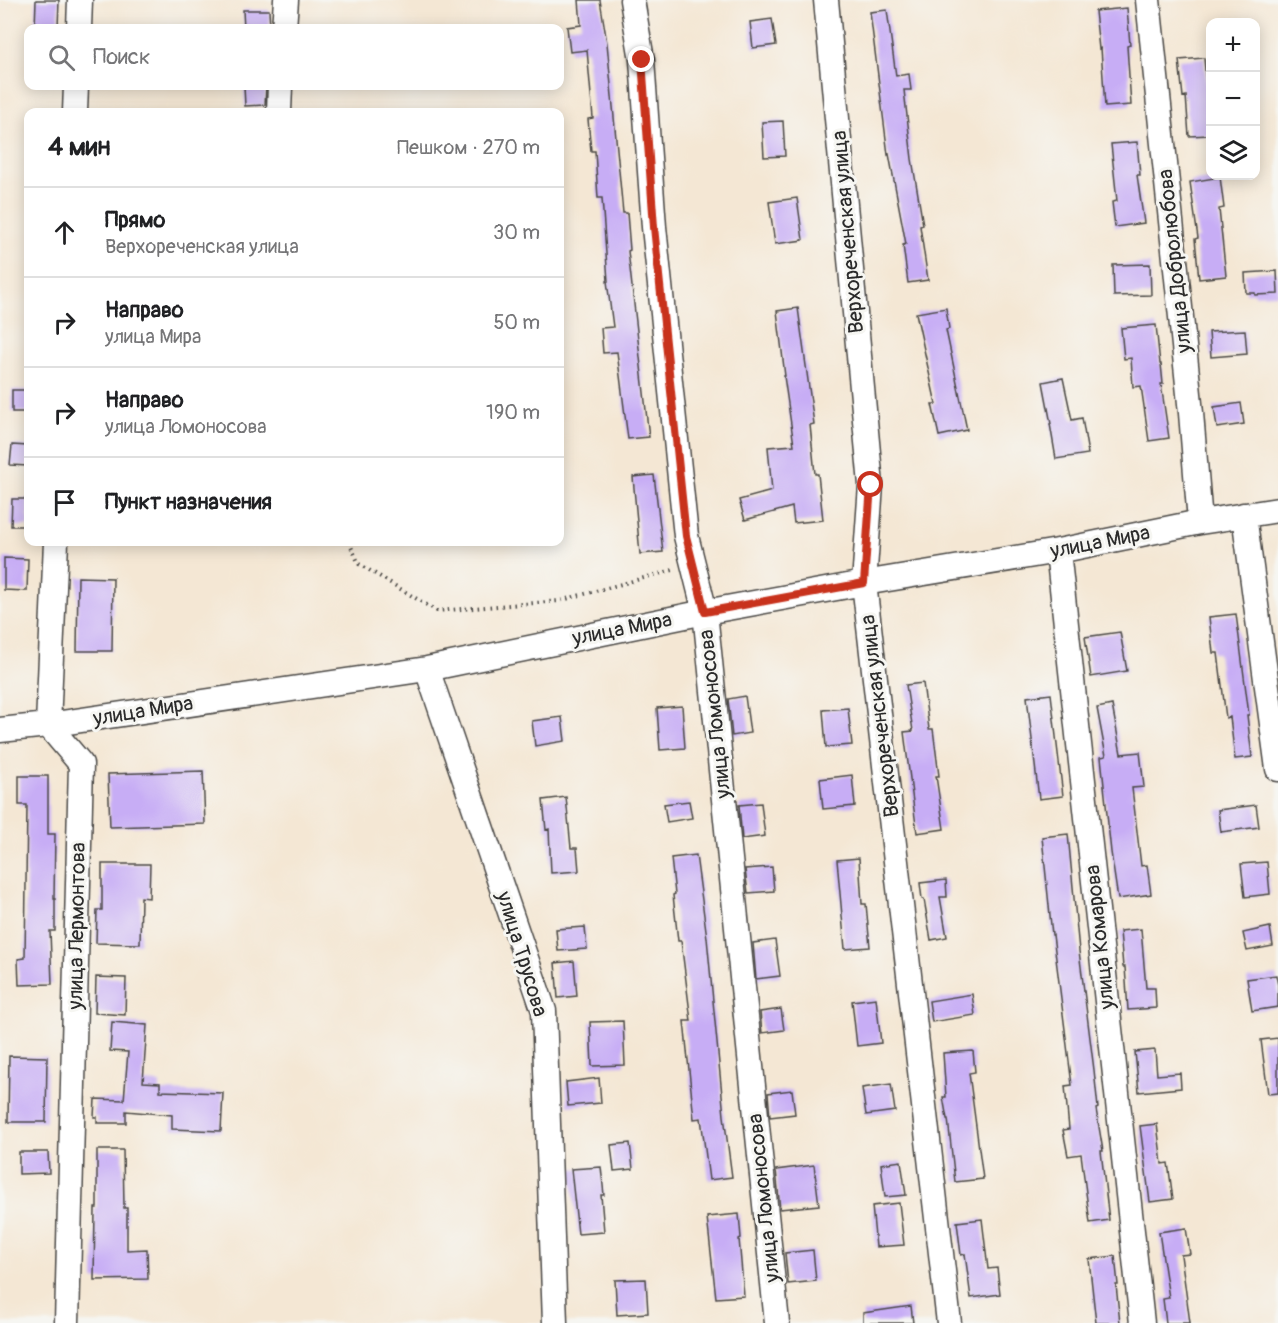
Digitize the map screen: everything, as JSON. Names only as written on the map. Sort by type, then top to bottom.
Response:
[{"type":"street","points":[[79,24],[80,0]]},
{"type":"street","points":[[284,24],[286,0]]},
{"type":"street","name":"улица Ломоносова","points":[[632,0],[642,60],[654,227],[686,536],[705,612],[777,1323]]},
{"type":"street","name":"Верхореченская улица","points":[[826,0],[871,485],[864,583],[949,1323]]},
{"type":"street","name":"улица Добролюбова","points":[[1148,0],[1200,522]]},
{"type":"street","points":[[75,108],[76,90]]},
{"type":"street","points":[[279,108],[280,90]]},
{"type":"street","name":"улица Мира","points":[[0,730],[48,725],[427,669],[705,612],[1058,551],[1200,522],[1278,510]]},
{"type":"street","points":[[1244,515],[1278,769]]},
{"type":"street","points":[[48,725],[56,546]]},
{"type":"street","name":"улица Комарова","points":[[1058,551],[1142,1323]]},
{"type":"street","name":"улица Трусова","points":[[427,669],[544,1011],[555,1323]]},
{"type":"street","name":"улица Лермонтова","points":[[48,725],[81,764],[67,1323]]},
{"type":"path","points":[[351,546],[359,564],[437,611],[559,601],[693,564]]},
{"type":"building","points":[[36,0],[59,0],[58,24],[35,24]]},
{"type":"building","points":[[579,0],[600,0],[607,43],[623,213],[627,213],[630,250],[628,251],[649,437],[628,439],[617,352],[603,353],[601,328],[613,327],[607,281],[602,198],[598,198],[595,151],[591,151],[588,119],[593,118],[587,50],[570,52],[567,27],[581,25]]},
{"type":"building","points":[[1127,8],[1131,105],[1105,107],[1101,48],[1099,49],[1095,11]]},
{"type":"building","points":[[243,10],[269,10],[270,24],[244,24]]},
{"type":"building","points":[[887,10],[896,76],[909,74],[911,90],[904,90],[923,225],[920,226],[928,280],[908,283],[903,245],[906,244],[888,155],[870,12]]},
{"type":"building","points":[[772,19],[776,45],[753,48],[750,22]]},
{"type":"building","points":[[1204,58],[1206,135],[1189,136],[1186,96],[1183,97],[1179,60]]},
{"type":"building","points":[[244,90],[266,90],[265,105],[245,106]]},
{"type":"building","points":[[783,121],[785,156],[764,157],[762,122]]},
{"type":"building","points":[[1137,142],[1140,175],[1137,175],[1144,223],[1115,227],[1112,202],[1117,201],[1111,144]]},
{"type":"building","points":[[1220,180],[1224,208],[1219,209],[1226,276],[1199,279],[1195,239],[1198,238],[1190,182]]},
{"type":"building","points":[[797,198],[803,240],[775,244],[769,202]]},
{"type":"building","points":[[1150,264],[1151,295],[1114,296],[1113,265]]},
{"type":"building","points":[[1277,271],[1278,294],[1246,293],[1245,273]]},
{"type":"building","points":[[798,308],[814,424],[810,425],[815,474],[818,474],[823,520],[794,523],[792,507],[745,520],[739,500],[772,491],[768,447],[794,445],[777,311]]},
{"type":"building","points":[[946,308],[949,329],[946,330],[967,430],[939,436],[932,404],[936,404],[916,313]]},
{"type":"building","points":[[1156,325],[1169,438],[1149,441],[1141,386],[1133,387],[1131,358],[1124,359],[1121,328]]},
{"type":"building","points":[[1245,330],[1247,354],[1211,357],[1209,332]]},
{"type":"building","points":[[1063,378],[1072,420],[1082,418],[1088,454],[1056,459],[1043,382]]},
{"type":"building","points":[[12,390],[24,390],[24,412],[12,412]]},
{"type":"building","points":[[1241,403],[1244,424],[1217,428],[1214,407]]},
{"type":"building","points":[[12,445],[24,446],[24,466],[10,465]]},
{"type":"building","points":[[654,475],[663,552],[640,554],[633,477]]},
{"type":"building","points":[[12,499],[24,499],[24,526],[11,526]]},
{"type":"building","points":[[4,558],[28,559],[27,591],[4,590]]},
{"type":"building","points":[[78,577],[113,578],[112,651],[77,651]]},
{"type":"building","points":[[1236,614],[1252,757],[1235,759],[1230,717],[1226,718],[1218,653],[1213,653],[1209,617]]},
{"type":"building","points":[[1120,632],[1127,671],[1091,677],[1085,637]]},
{"type":"building","points":[[923,683],[929,729],[933,729],[939,776],[936,776],[944,829],[917,833],[904,732],[913,731],[906,685]]},
{"type":"building","points":[[1051,694],[1063,796],[1039,799],[1027,697]]},
{"type":"building","points":[[745,696],[750,733],[732,736],[728,699]]},
{"type":"building","points":[[1112,705],[1121,754],[1140,752],[1144,787],[1132,788],[1141,866],[1147,865],[1151,894],[1118,899],[1101,757],[1106,756],[1097,708]]},
{"type":"building","points":[[682,706],[685,748],[660,750],[657,708]]},
{"type":"building","points":[[848,708],[852,745],[826,747],[823,710]]},
{"type":"building","points":[[562,717],[565,741],[535,746],[532,721]]},
{"type":"building","points":[[203,771],[205,824],[110,827],[108,774]]},
{"type":"building","points":[[852,775],[855,806],[823,809],[820,779]]},
{"type":"building","points":[[19,776],[48,776],[48,834],[55,834],[55,931],[50,931],[52,984],[19,985],[18,959],[25,958],[27,805],[19,805]]},
{"type":"building","points":[[566,797],[571,848],[577,848],[579,871],[551,873],[549,829],[546,830],[543,800]]},
{"type":"building","points":[[689,801],[692,818],[667,822],[664,804]]},
{"type":"building","points":[[761,803],[765,836],[742,839],[739,805]]},
{"type":"building","points":[[1256,805],[1259,827],[1221,832],[1218,810]]},
{"type":"building","points":[[1068,834],[1109,1220],[1090,1223],[1081,1154],[1068,1156],[1063,1130],[1069,1129],[1065,1086],[1072,1085],[1052,935],[1042,837]]},
{"type":"building","points":[[696,855],[732,1177],[709,1180],[701,1118],[694,1119],[684,1021],[691,1021],[681,941],[678,941],[671,858]]},
{"type":"building","points":[[859,858],[862,904],[866,904],[870,947],[845,949],[837,860]]},
{"type":"building","points":[[1267,862],[1270,894],[1245,897],[1241,864]]},
{"type":"building","points":[[102,864],[150,864],[149,898],[141,897],[140,944],[96,943],[97,910],[102,910]]},
{"type":"building","points":[[772,867],[774,891],[748,893],[745,869]]},
{"type":"building","points":[[946,880],[947,897],[940,897],[947,937],[931,940],[920,883]]},
{"type":"building","points":[[585,927],[587,949],[558,951],[556,929]]},
{"type":"building","points":[[1270,927],[1273,946],[1247,951],[1243,933]]},
{"type":"building","points":[[1141,929],[1146,988],[1155,988],[1156,1008],[1128,1010],[1120,931]]},
{"type":"building","points":[[775,940],[780,976],[756,979],[753,943]]},
{"type":"building","points":[[574,961],[577,996],[558,998],[555,963]]},
{"type":"building","points":[[1276,975],[1278,1007],[1252,1011],[1247,979]]},
{"type":"building","points":[[96,977],[126,978],[125,1015],[95,1013]]},
{"type":"building","points":[[972,994],[975,1015],[932,1022],[929,1001]]},
{"type":"building","points":[[876,998],[881,1043],[857,1046],[852,1001]]},
{"type":"building","points":[[781,1009],[784,1030],[762,1033],[760,1012]]},
{"type":"building","points":[[623,1021],[625,1065],[592,1066],[590,1022]]},
{"type":"building","points":[[112,1022],[147,1025],[143,1082],[160,1083],[160,1091],[223,1093],[221,1131],[172,1129],[172,1115],[126,1111],[126,1123],[97,1123],[97,1117],[94,1117],[95,1099],[124,1100],[128,1052],[110,1051]]},
{"type":"building","points":[[1278,1038],[1278,1093],[1268,1094],[1261,1040]]},
{"type":"building","points":[[1155,1050],[1157,1075],[1180,1073],[1181,1088],[1139,1092],[1135,1052]]},
{"type":"building","points":[[973,1051],[975,1072],[969,1073],[983,1179],[955,1182],[948,1119],[943,1097],[946,1097],[943,1053]]},
{"type":"building","points":[[9,1056],[47,1057],[46,1122],[8,1122]]},
{"type":"building","points":[[599,1078],[601,1103],[568,1106],[566,1082]]},
{"type":"building","points":[[891,1084],[895,1111],[866,1115],[862,1088]]},
{"type":"building","points":[[792,1090],[795,1114],[770,1117],[768,1093]]},
{"type":"building","points":[[1157,1124],[1162,1164],[1168,1163],[1173,1199],[1150,1202],[1140,1126]]},
{"type":"building","points":[[630,1143],[633,1169],[614,1171],[611,1145]]},
{"type":"building","points":[[97,1150],[123,1150],[127,1250],[147,1249],[148,1279],[94,1280]]},
{"type":"building","points":[[19,1152],[48,1152],[49,1173],[19,1174]]},
{"type":"building","points":[[901,1161],[906,1195],[885,1197],[881,1164]]},
{"type":"building","points":[[814,1165],[819,1205],[780,1209],[776,1170]]},
{"type":"building","points":[[601,1167],[604,1232],[578,1234],[571,1169]]},
{"type":"building","points":[[899,1203],[904,1245],[876,1247],[872,1206]]},
{"type":"building","points":[[739,1214],[744,1296],[716,1298],[707,1217]]},
{"type":"building","points":[[982,1219],[988,1269],[997,1268],[1000,1294],[971,1298],[965,1254],[961,1255],[957,1222]]},
{"type":"building","points":[[1186,1228],[1190,1254],[1181,1255],[1190,1323],[1166,1323],[1163,1299],[1169,1298],[1159,1232]]},
{"type":"building","points":[[813,1250],[816,1281],[788,1284],[785,1253]]},
{"type":"building","points":[[1115,1256],[1120,1323],[1096,1323],[1089,1259]]},
{"type":"building","points":[[646,1279],[648,1313],[617,1315],[615,1280]]},
{"type":"building","points":[[911,1306],[913,1323],[863,1323],[863,1313]]},
{"type":"route","points":[[642,60],[654,227],[686,536],[705,612],[864,583],[871,485]]}]
